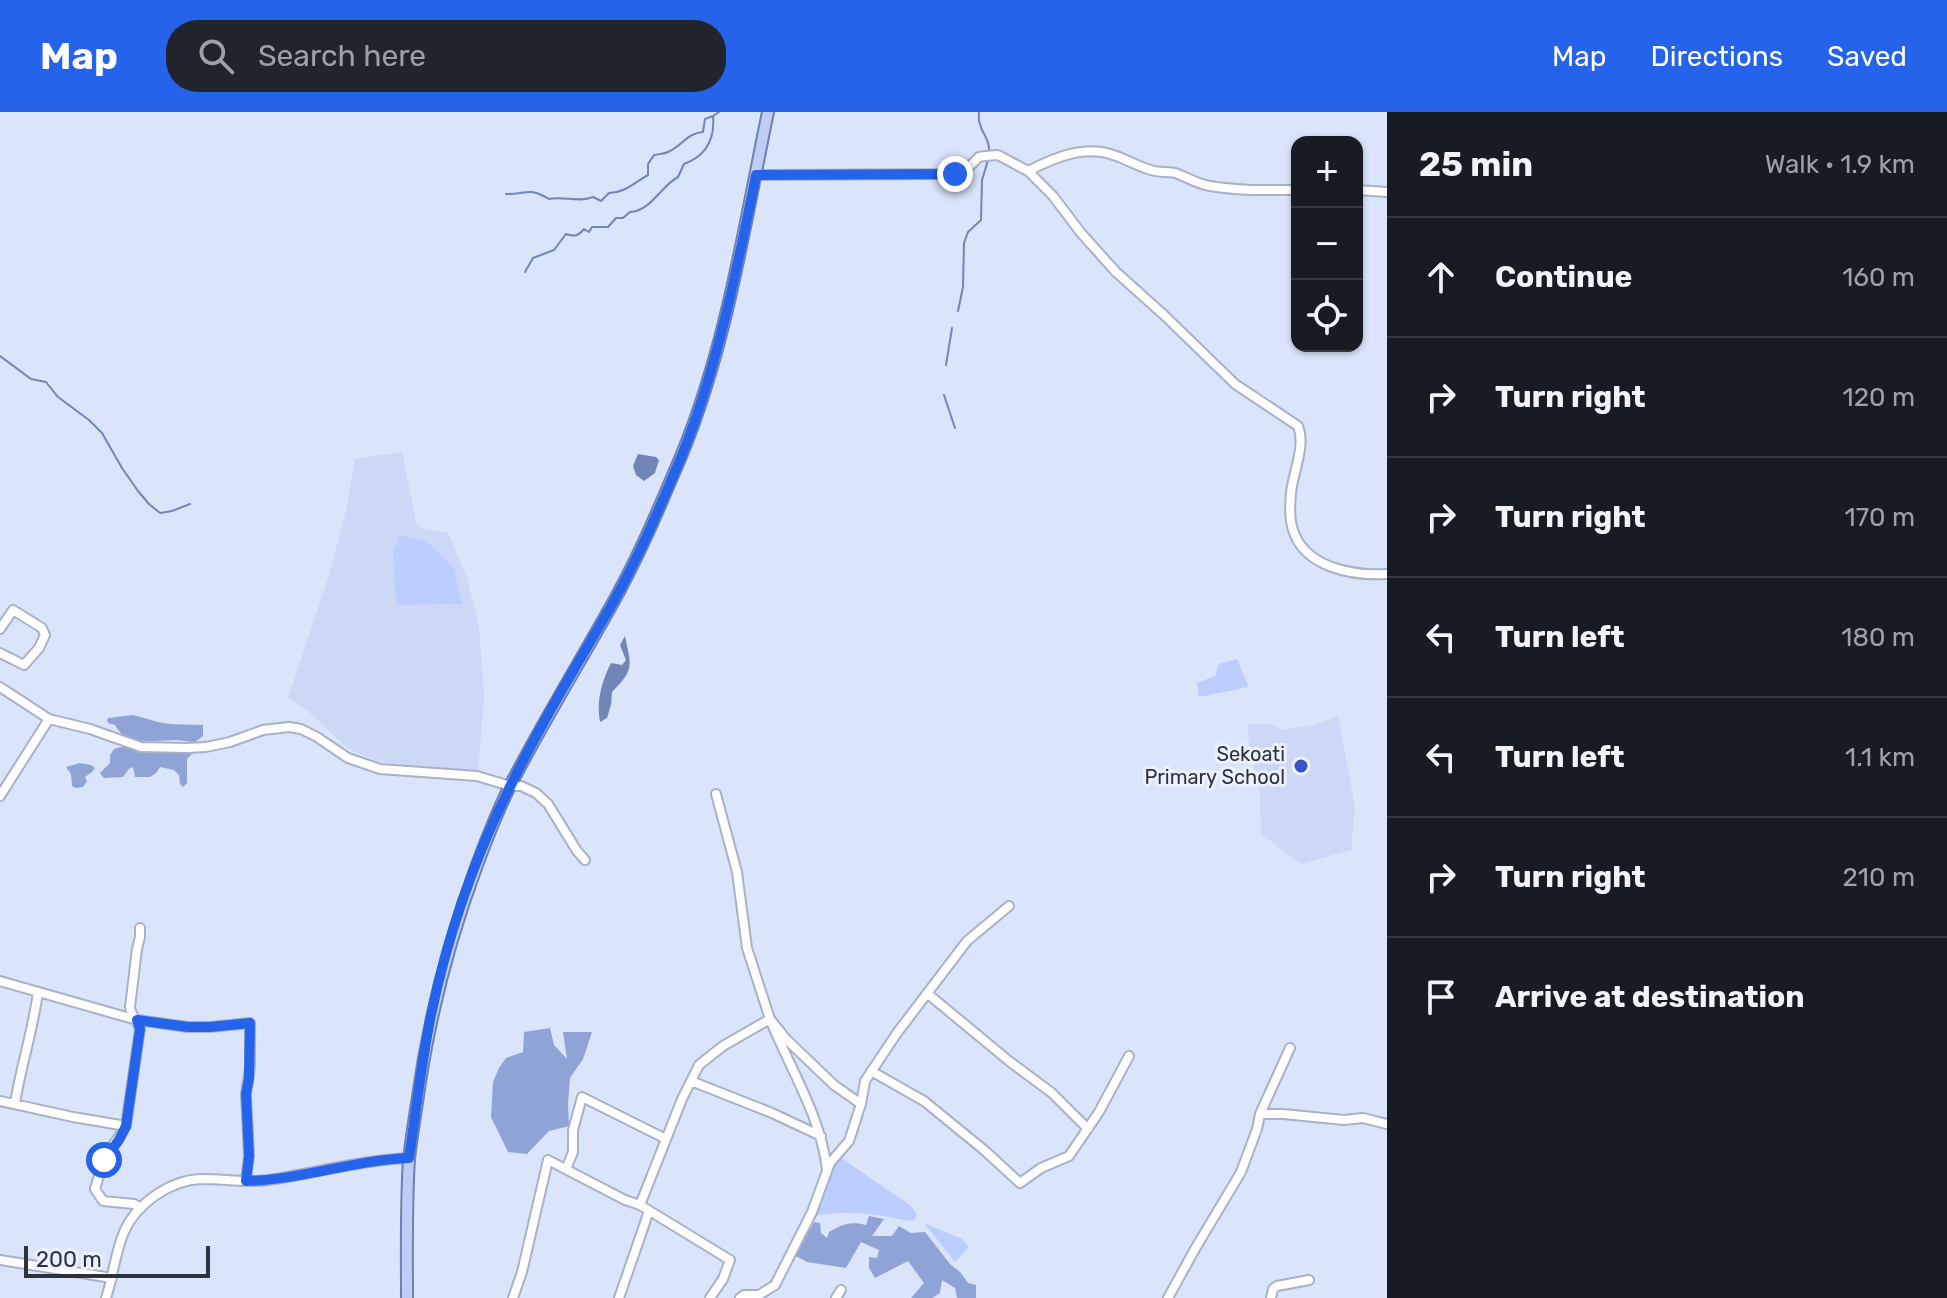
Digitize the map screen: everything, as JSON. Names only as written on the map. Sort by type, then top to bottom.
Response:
[{"type":"main road","points":[[407,1298],[409,1158],[422,1061],[439,981],[461,906],[510,786],[624,581],[683,452],[722,329],[768,112]]},
{"type":"street","points":[[1028,171],[1059,156],[1098,151],[1155,172],[1173,172],[1209,186],[1291,190]]},
{"type":"street","points":[[756,175],[955,174],[966,170],[979,157],[998,155],[1028,171],[1053,196],[1116,272],[1235,384],[1298,426],[1301,443],[1291,493],[1291,520],[1296,536],[1307,551],[1326,565],[1347,573],[1387,574]]},
{"type":"street","points":[[1363,190],[1387,192]]},
{"type":"street","points":[[0,629],[13,610],[42,628],[45,635],[39,648],[24,665],[0,653]]},
{"type":"street","points":[[0,687],[49,719],[141,747],[206,747],[263,730],[289,727],[317,737],[348,758],[380,769],[477,776],[510,786],[521,786],[536,793],[548,804],[585,860]]},
{"type":"street","points":[[0,796],[49,719]]},
{"type":"street","points":[[716,794],[737,872],[747,948],[770,1019],[814,1115],[825,1149],[827,1170]]},
{"type":"street","points":[[740,1298],[759,1295],[775,1285],[812,1212],[830,1163],[849,1141],[865,1081],[871,1071],[967,941],[1009,906]]},
{"type":"street","points":[[140,928],[130,1007],[131,1015],[140,1029],[126,1126],[104,1160],[95,1189],[103,1201],[134,1204],[141,1208]]},
{"type":"street","points":[[0,981],[137,1020],[188,1027],[250,1023],[246,1181]]},
{"type":"street","points":[[15,1103],[38,992]]},
{"type":"street","points":[[928,994],[1052,1093],[1088,1129]]},
{"type":"street","points":[[640,1205],[699,1065],[723,1046],[770,1019]]},
{"type":"street","points":[[770,1019],[786,1039],[834,1085],[861,1104]]},
{"type":"street","points":[[1168,1298],[1241,1172],[1260,1114],[1290,1048]]},
{"type":"street","points":[[871,1071],[924,1101],[1020,1183],[1041,1168],[1069,1156],[1099,1112],[1129,1056]]},
{"type":"street","points":[[691,1081],[821,1136]]},
{"type":"street","points":[[566,1169],[573,1152],[573,1130],[582,1097],[666,1139]]},
{"type":"street","points":[[0,1101],[126,1126]]},
{"type":"street","points":[[1260,1114],[1344,1120],[1363,1118],[1387,1124]]},
{"type":"street","points":[[106,1298],[124,1232],[150,1199],[168,1188],[198,1179],[246,1181],[409,1158]]},
{"type":"street","points":[[513,1298],[548,1160],[640,1205],[730,1260],[723,1279],[710,1298]]},
{"type":"street","points":[[619,1298],[649,1211]]},
{"type":"street","points":[[0,1260],[112,1278]]},
{"type":"street","points":[[1271,1298],[1277,1286],[1309,1280]]},
{"type":"shaded area","points":[[402,452],[417,526],[448,533],[467,578],[479,626],[484,697],[478,772],[374,760],[347,748],[309,712],[288,698],[330,573],[355,459]]},
{"type":"shaded area","points":[[638,454],[659,460],[655,473],[644,481],[636,475],[633,466]]},
{"type":"shaded area","points":[[400,535],[428,543],[454,569],[462,604],[396,605],[393,553]]},
{"type":"shaded area","points":[[625,636],[630,661],[628,672],[612,692],[607,718],[600,722],[599,699],[603,684],[611,663],[622,665],[626,660],[620,645]]},
{"type":"shaded area","points":[[1237,659],[1249,687],[1199,697],[1197,683],[1215,676],[1219,664]]},
{"type":"shaded area","points":[[133,715],[164,723],[203,725],[203,736],[195,742],[134,739],[126,737],[107,720]]},
{"type":"shaded area","name":"Sekoati Primary School","points":[[1338,716],[1355,807],[1351,850],[1301,864],[1261,834],[1260,796],[1248,724],[1269,724],[1283,730],[1313,725]]},
{"type":"shaded area","points":[[125,746],[167,753],[191,748],[193,753],[187,759],[187,783],[183,787],[174,770],[160,767],[150,777],[135,777],[133,767],[123,777],[104,778],[100,773],[110,763],[110,755],[114,749]]},
{"type":"shaded area","points":[[80,763],[95,768],[85,777],[87,781],[83,787],[76,788],[72,786],[71,774],[66,767]]},
{"type":"shaded area","points":[[550,1028],[554,1045],[567,1059],[563,1032],[592,1032],[583,1059],[570,1078],[569,1126],[549,1131],[527,1154],[508,1152],[491,1117],[493,1082],[506,1058],[523,1052],[524,1032]]},
{"type":"shaded area","points":[[838,1156],[910,1205],[917,1214],[915,1219],[910,1221],[851,1213],[815,1216],[830,1169]]},
{"type":"shaded area","points":[[869,1216],[884,1219],[872,1236],[892,1236],[899,1226],[911,1233],[925,1232],[968,1283],[976,1285],[976,1298],[957,1298],[955,1288],[942,1280],[940,1293],[932,1298],[911,1298],[924,1283],[908,1261],[875,1278],[869,1268],[869,1257],[877,1258],[879,1250],[861,1242],[846,1268],[807,1262],[796,1256],[814,1222],[820,1223],[821,1233],[827,1238],[829,1232],[843,1225],[866,1225]]},
{"type":"shaded area","points":[[924,1223],[962,1239],[969,1247],[955,1262]]},
{"type":"waterway","points":[[525,272],[533,258],[554,250],[566,234],[576,235],[584,229],[589,232],[592,227],[608,227],[616,218],[623,218],[650,203],[678,177],[684,164],[708,146],[713,116],[719,112]]},
{"type":"waterway","points":[[979,112],[979,122],[989,151]]},
{"type":"waterway","points":[[506,194],[531,192],[549,199],[593,197],[601,201],[609,193],[625,189],[648,175],[648,164],[654,155],[668,152],[703,132],[705,119],[713,116]]},
{"type":"waterway","points":[[958,311],[963,287],[964,243],[968,232],[981,220],[982,180],[989,157]]},
{"type":"waterway","points":[[946,365],[952,328]]},
{"type":"waterway","points":[[0,356],[31,379],[46,382],[58,397],[89,420],[102,433],[138,491],[160,513],[190,504]]},
{"type":"waterway","points":[[944,395],[955,428]]},
{"type":"place","name":"Sekoati Primary School","points":[[1301,766]]},
{"type":"route","points":[[104,1160],[126,1126],[140,1029],[137,1020],[188,1027],[250,1023],[246,1181],[409,1158],[430,1019],[461,906],[510,786],[624,581],[683,452],[715,355],[756,175],[955,174]]}]
